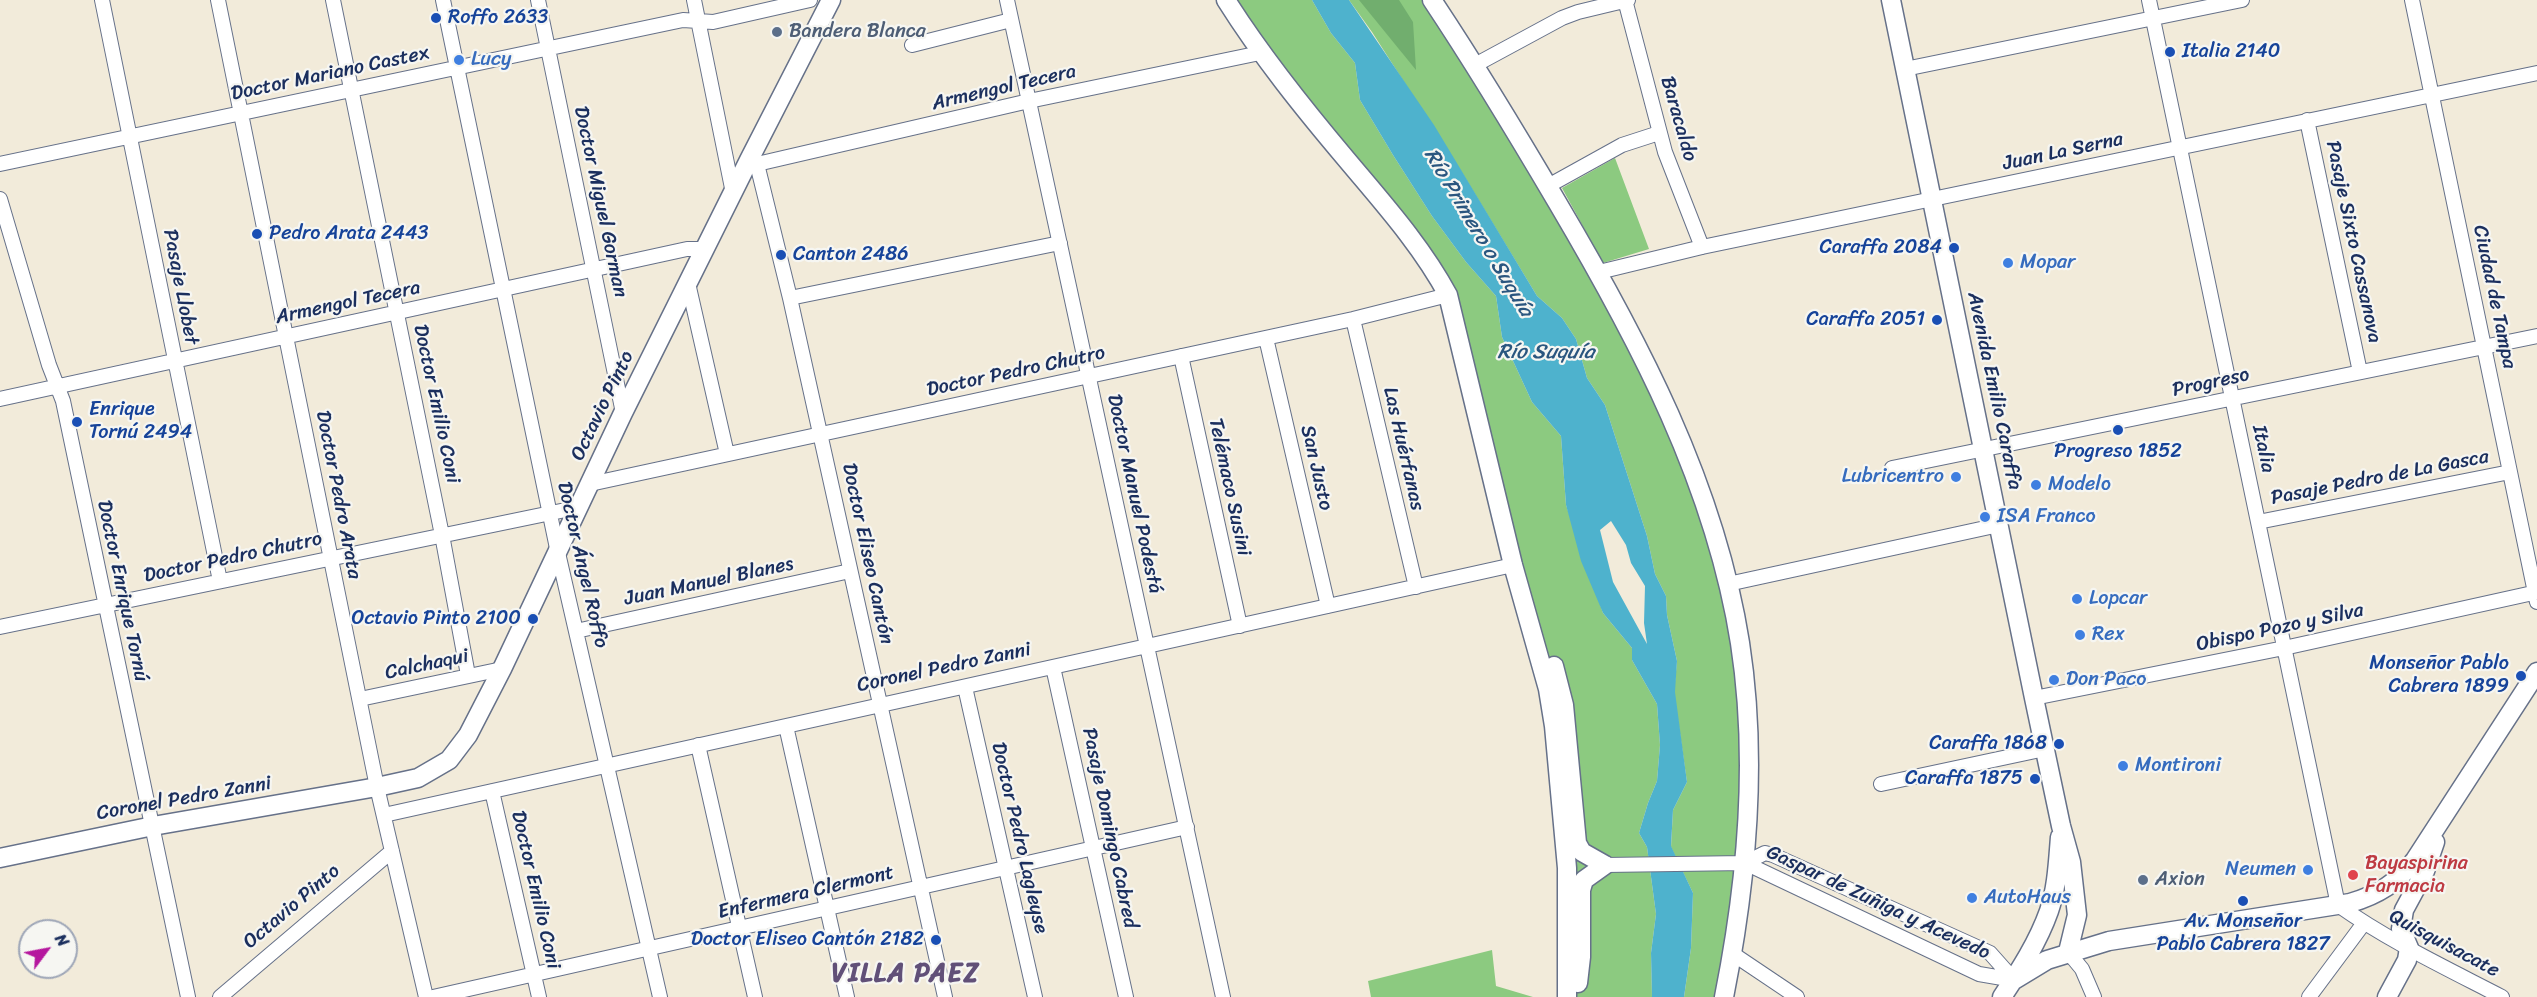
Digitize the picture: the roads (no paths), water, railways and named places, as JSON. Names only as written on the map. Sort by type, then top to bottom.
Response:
[{"type":"main road","name":"Octavio Pinto","points":[[377,788],[418,778],[433,771],[449,760],[468,735],[558,553],[623,413],[733,193],[753,162],[831,0]]},
{"type":"main road","points":[[1226,0],[1260,53],[1407,232],[1448,295],[1513,565],[1543,670],[1554,726],[1567,868],[1567,997]]},
{"type":"main road","points":[[1432,0],[1475,65],[1548,186],[1637,342],[1694,472],[1728,584],[1740,641],[1746,697],[1748,772],[1737,862],[1733,954],[1724,997]]},
{"type":"main road","name":"Avenida Emilio Caraffa","points":[[1891,0],[2034,698],[2061,826],[2072,862],[2077,915],[2068,952]]},
{"type":"main road","points":[[1506,533],[1522,552],[1564,705],[1577,843],[1582,852],[1600,865],[1584,880],[1581,890],[1581,957],[1577,997]]},
{"type":"main road","points":[[2014,980],[2047,960],[2109,941],[2338,905],[2372,896],[2401,877],[2415,860],[2537,672]]},
{"type":"main road","name":"Coronel Pedro Zanni","points":[[0,858],[153,826],[377,788]]},
{"type":"main road","points":[[2387,997],[2407,960],[2409,948],[2401,929],[2401,920],[2409,899],[2425,872],[2445,814]]},
{"type":"main road","name":"Avenida Emilio Caraffa","points":[[2002,997],[2038,938],[2050,909],[2056,880],[2061,826]]},
{"type":"main road","points":[[2077,915],[2088,931],[2096,937],[2109,941]]},
{"type":"street","name":"Pasaje Llobet","points":[[102,0],[220,581]]},
{"type":"street","name":"Doctor Pedro Arata","points":[[218,0],[377,788],[426,997]]},
{"type":"street","name":"Doctor Emilio Coni","points":[[333,0],[442,535],[468,675]]},
{"type":"street","name":"Doctor Ángel Roffo","points":[[442,0],[558,553],[660,997]]},
{"type":"street","name":"Doctor Miguel Gorman","points":[[538,0],[623,413]]},
{"type":"street","points":[[694,0],[733,193]]},
{"type":"street","name":"Doctor Mariano Castex","points":[[0,164],[683,20],[713,22],[810,0]]},
{"type":"street","name":"Doctor Manuel Podestá","points":[[1007,0],[1223,997]]},
{"type":"street","points":[[1475,65],[1562,18],[1626,0]]},
{"type":"street","name":"Baracaldo","points":[[1626,0],[1659,133],[1702,247]]},
{"type":"street","name":"Italia","points":[[2150,0],[2338,905]]},
{"type":"street","points":[[1905,69],[2242,0]]},
{"type":"street","name":"Ciudad de Tampa","points":[[2412,0],[2536,596]]},
{"type":"street","points":[[912,45],[1011,20]]},
{"type":"street","name":"Armengol Tecera","points":[[753,162],[1260,53]]},
{"type":"street","name":"Juan La Serna","points":[[1599,272],[1702,247],[2537,73]]},
{"type":"street","name":"Pasaje Sixto Cassanova","points":[[2307,120],[2360,372]]},
{"type":"street","points":[[1548,186],[1622,146],[1659,133]]},
{"type":"street","name":"Doctor Eliseo Cantón","points":[[753,162],[790,298],[945,997]]},
{"type":"street","name":"Doctor Enrique Tornú","points":[[0,199],[63,401],[188,997]]},
{"type":"street","points":[[790,298],[1060,243]]},
{"type":"street","name":"Armengol Tecera","points":[[0,399],[687,249],[705,249]]},
{"type":"street","points":[[688,283],[727,454]]},
{"type":"street","name":"Doctor Pedro Chutro","points":[[590,484],[1353,319],[1448,295]]},
{"type":"street","name":"Las Huérfanas","points":[[1353,319],[1416,587]]},
{"type":"street","name":"Progreso","points":[[1892,468],[2537,336]]},
{"type":"street","name":"San Justo","points":[[1266,338],[1328,606]]},
{"type":"street","name":"Telémaco Susini","points":[[1180,356],[1240,626]]},
{"type":"street","name":"Pasaje Pedro de La Gasca","points":[[2258,522],[2510,472]]},
{"type":"street","name":"Doctor Pedro Chutro","points":[[0,627],[580,507]]},
{"type":"street","points":[[1728,584],[1999,525]]},
{"type":"street","name":"Coronel Pedro Zanni","points":[[384,815],[1513,565]]},
{"type":"street","name":"Juan Manuel Blanes","points":[[576,631],[850,571]]},
{"type":"street","name":"Obispo Pozo y Silva","points":[[2034,698],[2536,596]]},
{"type":"street","name":"Pasaje Domingo Cabred","points":[[1053,667],[1126,997]]},
{"type":"street","name":"Calchaqui","points":[[360,699],[502,669]]},
{"type":"street","name":"Doctor Pedro Lagleyse","points":[[965,687],[1035,997]]},
{"type":"street","points":[[786,726],[847,997]]},
{"type":"street","points":[[698,745],[755,997]]},
{"type":"street","points":[[1881,784],[2045,749]]},
{"type":"street","name":"Doctor Emilio Coni","points":[[492,791],[539,997]]},
{"type":"street","name":"Enfermera Clermont","points":[[433,997],[1187,827]]},
{"type":"street","name":"Octavio Pinto","points":[[220,997],[392,851]]},
{"type":"street","name":"Gaspar de Zuñiga y Acevedo","points":[[1737,862],[1765,853],[1773,855],[1990,953],[2014,980]]},
{"type":"street","points":[[1600,865],[1737,862]]},
{"type":"street","name":"Gaspar de Zuñiga y Acevedo","points":[[1737,862],[1979,974],[2014,980]]},
{"type":"street","name":"Quisquisacate","points":[[2338,905],[2364,923],[2502,997]]},
{"type":"street","points":[[2309,997],[2364,923]]},
{"type":"street","points":[[2068,952],[2082,969],[2094,997]]},
{"type":"street","points":[[1733,954],[1797,997]]},
{"type":"water","name":"Río Suquía","points":[[1312,0],[1349,0],[1434,125],[1537,296],[1562,318],[1576,339],[1587,378],[1605,405],[1647,536],[1655,574],[1666,596],[1667,615],[1677,661],[1675,692],[1687,782],[1673,810],[1671,846],[1693,893],[1691,948],[1684,997],[1652,997],[1651,953],[1656,914],[1647,847],[1639,833],[1657,781],[1660,745],[1657,704],[1632,660],[1632,648],[1603,613],[1581,561],[1566,505],[1561,436],[1532,402],[1502,337],[1496,296],[1466,262],[1432,216],[1393,155],[1360,100],[1355,63],[1331,33]],"holes":[[[1611,521],[1626,545],[1631,563],[1645,586],[1644,623],[1647,644],[1613,582],[1600,530]]]},
{"type":"place","name":"Roffo 2633","points":[[436,18]]},
{"type":"place","name":"Bandera Blanca","points":[[777,32]]},
{"type":"place","name":"Italia 2140","points":[[2170,52]]},
{"type":"place","name":"Lucy","points":[[459,60]]},
{"type":"place","name":"Pedro Arata 2443","points":[[257,234]]},
{"type":"place","name":"Caraffa 2084","points":[[1954,248]]},
{"type":"place","name":"Canton 2486","points":[[781,255]]},
{"type":"place","name":"Mopar","points":[[2008,263]]},
{"type":"place","name":"Caraffa 2051","points":[[1937,320]]},
{"type":"place","name":"Enrique Tornú 2494","points":[[77,422]]},
{"type":"place","name":"Progreso 1852","points":[[2118,430]]},
{"type":"place","name":"Lubricentro","points":[[1956,477]]},
{"type":"place","name":"Modelo","points":[[2036,485]]},
{"type":"place","name":"ISA Franco","points":[[1985,517]]},
{"type":"place","name":"Lopcar","points":[[2077,599]]},
{"type":"place","name":"Octavio Pinto 2100","points":[[533,619]]},
{"type":"place","name":"Rex","points":[[2080,635]]},
{"type":"place","name":"Monseñor Pablo Cabrera 1899","points":[[2521,676]]},
{"type":"place","name":"Don Paco","points":[[2054,680]]},
{"type":"place","name":"Caraffa 1868","points":[[2059,744]]},
{"type":"place","name":"Montironi","points":[[2123,766]]},
{"type":"place","name":"Caraffa 1875","points":[[2035,779]]},
{"type":"place","name":"Neumen","points":[[2308,870]]},
{"type":"place","name":"Bayaspirina Farmacia","points":[[2353,875]]},
{"type":"place","name":"Axion","points":[[2143,880]]},
{"type":"place","name":"AutoHaus","points":[[1972,898]]},
{"type":"place","name":"Av. Monseñor Pablo Cabrera 1827","points":[[2243,901]]},
{"type":"place","name":"Doctor Eliseo Cantón 2182","points":[[936,940]]},
{"type":"district","name":"VILLA PAEZ","points":[[906,974]]},
{"type":"water label","name":"Río Primero o Suquía","points":[[1478,233]]}]
